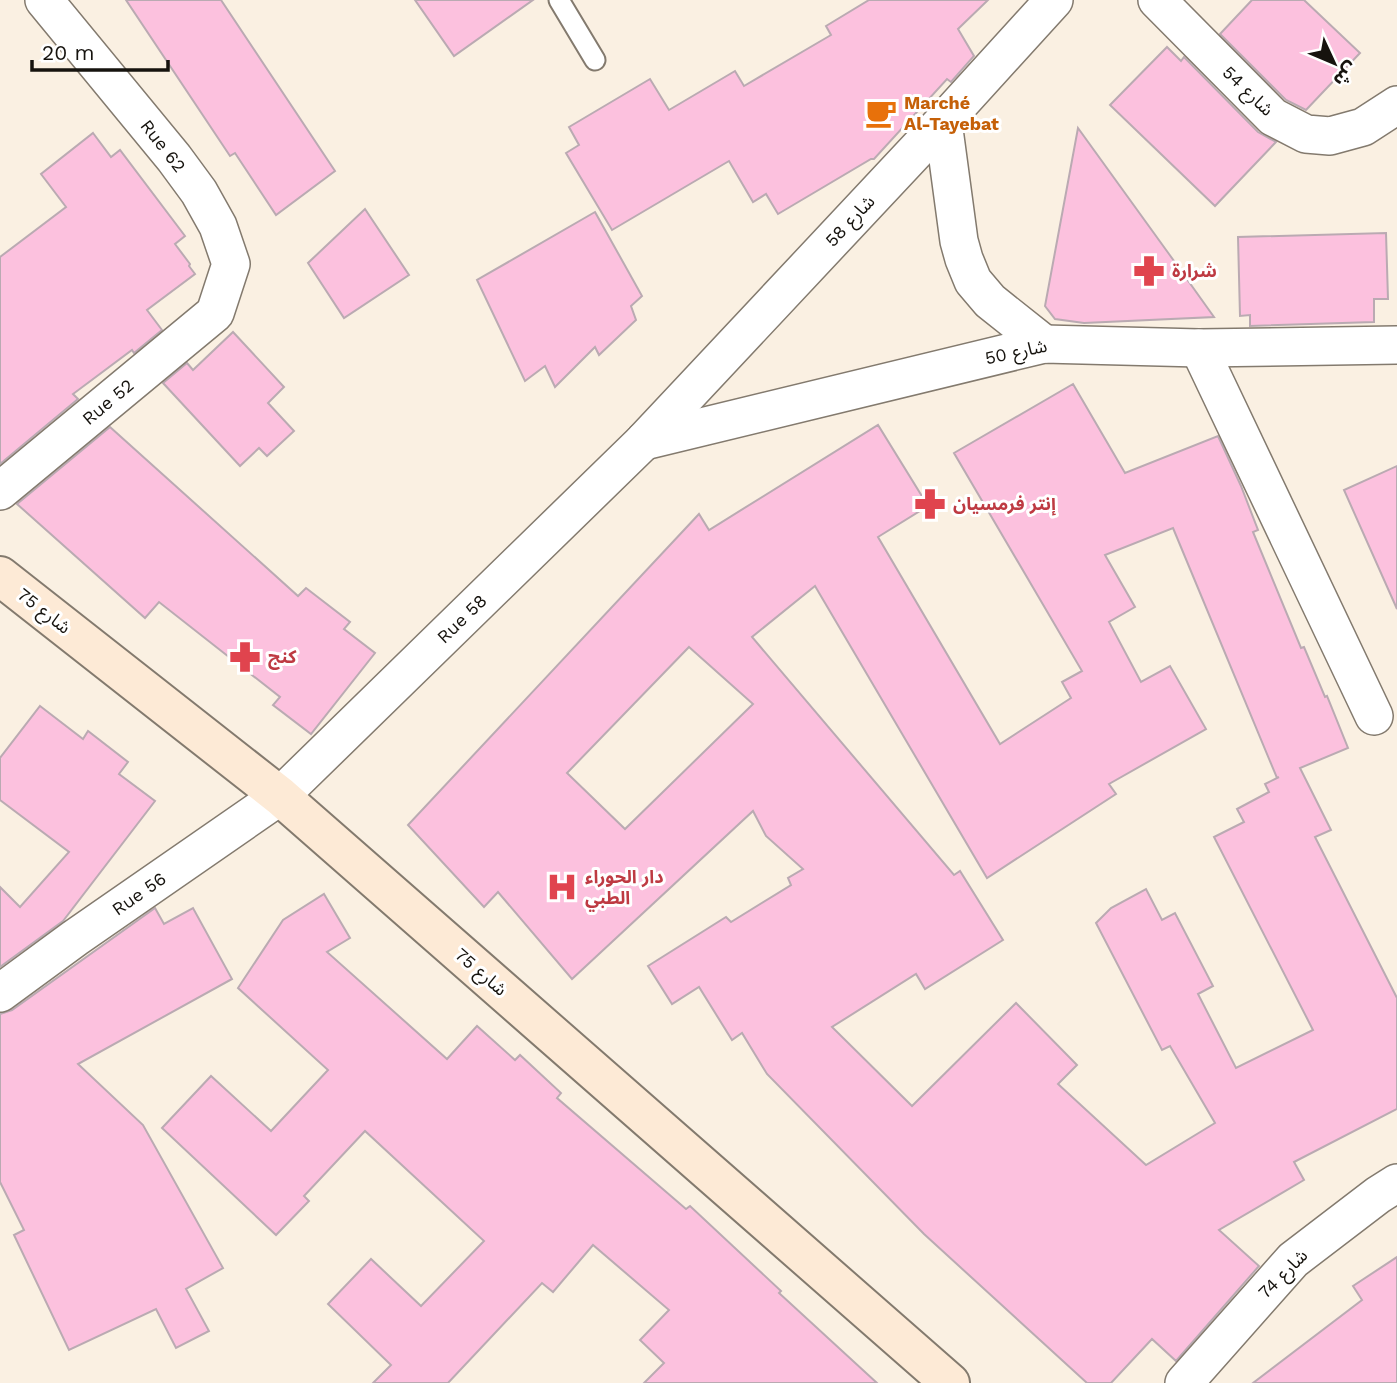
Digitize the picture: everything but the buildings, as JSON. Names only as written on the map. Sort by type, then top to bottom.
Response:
[{"type":"street","name":"Rue 62","points":[[44,0],[174,158],[199,192],[218,226],[231,264],[215,313]]},
{"type":"street","name":"شارع 58","points":[[644,441],[1055,0]]},
{"type":"street","name":"شارع 54","points":[[1157,0],[1273,117],[1306,134],[1330,136],[1363,127],[1397,106]]},
{"type":"street","points":[[943,122],[959,241],[973,281],[990,301],[1044,344]]},
{"type":"street","name":"Rue 52","points":[[0,491],[215,313]]},
{"type":"street","name":"شارع 50","points":[[644,441],[1044,344],[1199,348],[1397,345]]},
{"type":"street","points":[[1199,348],[1374,716]]},
{"type":"street","name":"Rue 58","points":[[280,796],[644,441]]},
{"type":"street","name":"شارع 75","points":[[0,576],[280,796],[950,1383]]},
{"type":"street","name":"Rue 56","points":[[0,993],[280,796]]},
{"type":"street","name":"شارع 74","points":[[1184,1383],[1293,1259],[1378,1195],[1397,1184]]},
{"type":"lane","points":[[559,0],[595,60]]},
{"type":"place","name":"Marché Al-Tayebat","points":[[881,113]]},
{"type":"place","name":"شرارة","points":[[1149,271]]},
{"type":"place","name":"إنتر فرمسيان","points":[[930,504]]},
{"type":"place","name":"كنج","points":[[245,657]]},
{"type":"place","name":"دار الحوراء الطبي","points":[[562,887]]}]
